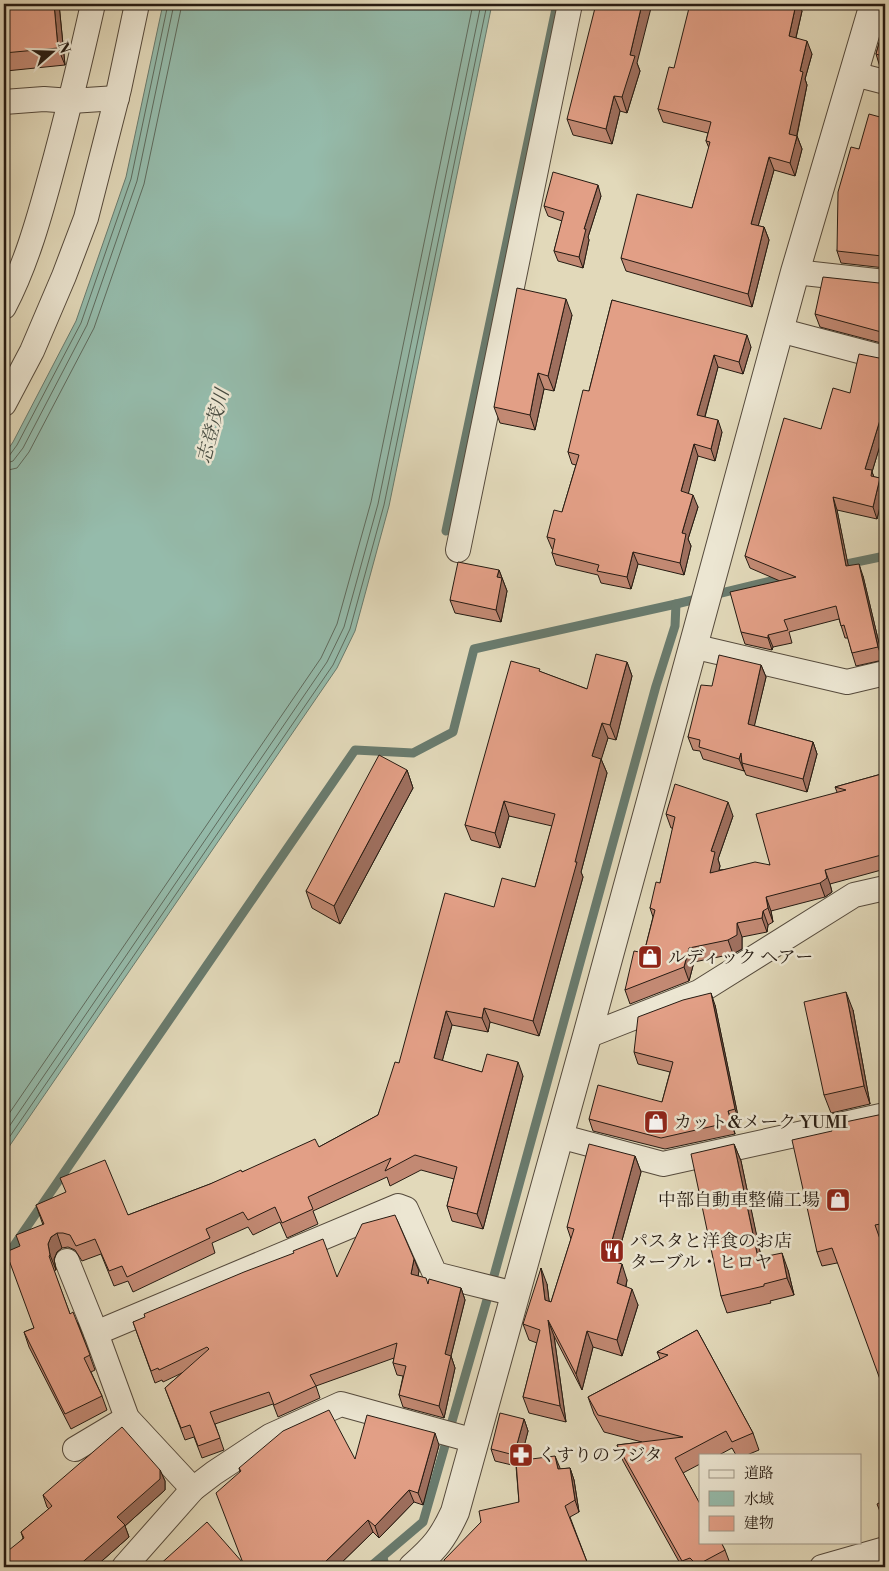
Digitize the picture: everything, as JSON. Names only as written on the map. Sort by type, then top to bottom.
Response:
[{"type":"street","points":[[4,308],[36,229],[72,101],[93,4]]},
{"type":"street","points":[[4,404],[32,351],[86,218],[117,98],[137,4]]},
{"type":"street","points":[[458,550],[570,4]]},
{"type":"street","points":[[413,1567],[430,1552],[445,1534],[455,1512],[795,272],[874,4]]},
{"type":"street","points":[[854,74],[885,82]]},
{"type":"street","points":[[4,102],[44,99],[72,101],[117,98]]},
{"type":"street","points":[[795,272],[885,282]]},
{"type":"street","points":[[779,330],[885,358]]},
{"type":"street","points":[[692,646],[847,682],[885,673]]},
{"type":"street","points":[[587,1036],[699,992],[854,895],[885,888]]},
{"type":"street","points":[[558,1136],[663,1164],[885,1115]]},
{"type":"street","points":[[96,1333],[398,1206],[406,1209],[435,1274],[515,1294]]},
{"type":"street","points":[[67,1262],[96,1333],[127,1418],[193,1489]]},
{"type":"street","points":[[124,1567],[193,1489],[214,1473],[270,1436],[341,1404],[475,1441]]},
{"type":"street","points":[[75,1449],[127,1418]]},
{"type":"street","points":[[822,1567],[885,1549]]},
{"type":"water","name":"志登茂川","points":[[163,4],[492,4],[389,506],[355,631],[337,668],[4,1154],[4,455],[13,442],[76,321],[126,177]]},
{"type":"building","points":[[4,4],[54,4],[58,48],[4,53]]},
{"type":"building","points":[[596,4],[642,4],[630,55],[635,56],[622,97],[614,96],[606,129],[567,119]]},
{"type":"building","points":[[690,4],[796,4],[789,36],[807,41],[800,71],[803,72],[789,134],[797,136],[790,163],[769,157],[751,224],[764,227],[748,294],[621,258],[637,194],[692,208],[710,142],[706,141],[711,122],[658,109],[669,67],[674,68]]},
{"type":"building","points":[[885,22],[885,57],[876,54]]},
{"type":"building","points":[[885,100],[885,257],[837,251],[838,192],[851,147],[859,149],[869,114],[880,117]]},
{"type":"building","points":[[553,172],[598,185],[584,229],[586,229],[579,257],[554,251],[564,212],[544,206]]},
{"type":"building","points":[[823,277],[885,282],[885,333],[815,314]]},
{"type":"building","points":[[517,288],[566,299],[548,376],[538,373],[530,415],[494,407]]},
{"type":"building","points":[[612,300],[747,335],[739,362],[714,355],[697,415],[718,420],[711,449],[694,444],[681,491],[693,495],[682,533],[686,534],[680,563],[633,552],[627,577],[597,571],[599,565],[552,553],[555,539],[547,537],[554,510],[562,512],[579,455],[568,452],[583,390],[589,391]]},
{"type":"building","points":[[859,354],[885,358],[885,421],[880,420],[865,469],[872,470],[871,476],[880,478],[873,507],[833,497],[846,566],[859,564],[878,647],[852,653],[844,625],[841,626],[836,606],[784,620],[788,630],[768,635],[768,638],[741,632],[730,592],[796,577],[745,556],[784,418],[821,429],[833,388],[850,393]]},
{"type":"building","points":[[458,562],[499,570],[497,577],[502,578],[496,610],[450,600]]},
{"type":"building","points":[[596,654],[627,662],[610,725],[602,723],[592,756],[601,759],[575,862],[577,862],[533,1021],[484,1008],[482,1018],[446,1011],[434,1058],[482,1072],[487,1054],[518,1062],[477,1214],[447,1206],[457,1167],[415,1155],[385,1171],[391,1158],[308,1197],[313,1209],[282,1223],[275,1207],[248,1220],[243,1212],[206,1229],[210,1238],[127,1277],[122,1266],[109,1271],[95,1239],[76,1246],[70,1235],[57,1233],[51,1237],[48,1244],[49,1256],[70,1314],[73,1312],[90,1355],[84,1358],[102,1396],[65,1414],[24,1332],[34,1328],[6,1252],[20,1246],[16,1235],[44,1224],[36,1205],[66,1192],[60,1178],[105,1160],[128,1215],[210,1184],[241,1170],[242,1172],[315,1139],[319,1147],[378,1115],[395,1062],[399,1063],[445,893],[494,907],[502,878],[535,887],[555,814],[504,801],[495,833],[465,825],[511,661],[540,669],[539,671],[587,689]]},
{"type":"building","points":[[719,655],[761,665],[748,724],[813,742],[803,779],[742,763],[741,753],[739,759],[699,747],[700,740],[688,737],[701,685],[712,686]]},
{"type":"building","points":[[379,755],[407,770],[334,906],[306,891]]},
{"type":"building","points":[[885,773],[885,854],[825,870],[827,878],[820,883],[766,897],[768,908],[763,911],[762,918],[737,923],[737,935],[728,940],[689,948],[684,967],[625,990],[634,951],[644,953],[655,910],[650,908],[656,882],[660,883],[675,817],[666,814],[675,784],[728,802],[711,851],[715,852],[710,873],[755,862],[770,865],[756,814],[846,790],[835,787]]},
{"type":"building","points":[[846,992],[864,1086],[824,1095],[804,1002]]},
{"type":"building","points":[[711,993],[735,1109],[728,1111],[731,1122],[661,1138],[589,1119],[598,1085],[662,1102],[673,1062],[634,1052],[638,1017],[683,1000]]},
{"type":"building","points":[[885,1112],[885,1223],[875,1225],[885,1253],[885,1393],[832,1248],[817,1252],[792,1140],[832,1131],[831,1125]]},
{"type":"building","points":[[589,1144],[635,1156],[607,1259],[622,1264],[617,1283],[632,1289],[617,1340],[587,1331],[576,1374],[548,1320],[560,1406],[523,1397],[540,1330],[523,1324],[541,1268],[545,1300],[551,1302],[574,1229],[567,1227]]},
{"type":"building","points":[[734,1144],[758,1258],[782,1253],[787,1278],[764,1284],[764,1286],[721,1296],[691,1154]]},
{"type":"building","points":[[395,1215],[414,1259],[411,1274],[426,1278],[428,1284],[429,1279],[461,1288],[445,1354],[451,1356],[439,1406],[399,1395],[406,1366],[393,1363],[397,1343],[310,1375],[316,1386],[274,1405],[269,1392],[210,1412],[220,1438],[198,1446],[190,1425],[181,1428],[165,1388],[209,1349],[207,1347],[159,1370],[158,1368],[151,1371],[133,1322],[145,1317],[144,1314],[294,1253],[293,1251],[323,1239],[337,1277],[362,1224]]},
{"type":"building","points":[[697,1330],[753,1433],[732,1442],[726,1431],[675,1458],[699,1502],[699,1544],[722,1544],[725,1550],[697,1565],[690,1558],[682,1561],[617,1445],[683,1437],[598,1415],[588,1397],[668,1355],[657,1352]]},
{"type":"building","points":[[329,1410],[355,1459],[367,1415],[435,1433],[418,1493],[409,1490],[375,1526],[368,1520],[324,1563],[323,1561],[316,1567],[157,1567],[207,1522],[243,1563],[216,1493],[241,1471],[239,1468],[283,1431]]},
{"type":"building","points":[[500,1413],[524,1419],[514,1455],[491,1449]]},
{"type":"building","points":[[122,1427],[160,1470],[160,1479],[117,1517],[125,1525],[77,1567],[4,1567],[4,1554],[24,1538],[21,1532],[52,1506],[43,1495]]},
{"type":"building","points":[[555,1456],[558,1469],[570,1468],[575,1500],[565,1506],[587,1562],[579,1565],[579,1567],[446,1567],[444,1560],[481,1522],[479,1511],[519,1502],[516,1461]]},
{"type":"building","points":[[885,1500],[885,1524],[877,1504]]},
{"type":"waterway","points":[[446,531],[557,4]]},
{"type":"waterway","points":[[837,566],[885,556]]},
{"type":"waterway","points":[[4,1260],[355,750],[413,753],[453,732],[474,649],[787,577]]},
{"type":"waterway","points":[[370,1567],[423,1522],[495,1272],[656,686],[675,626],[676,604]]},
{"type":"waterway","points":[[383,1557],[385,1567]]},
{"type":"place","name":"ルディック ヘアー","points":[[650,957]]},
{"type":"place","name":"カット&メーク YUMI","points":[[656,1122]]},
{"type":"place","name":"中部自動車整備工場","points":[[838,1200]]},
{"type":"place","name":"パスタと洋食のお店 ターブル・ヒロヤ","points":[[612,1251]]},
{"type":"place","name":"くすりのフジタ","points":[[521,1455]]}]
